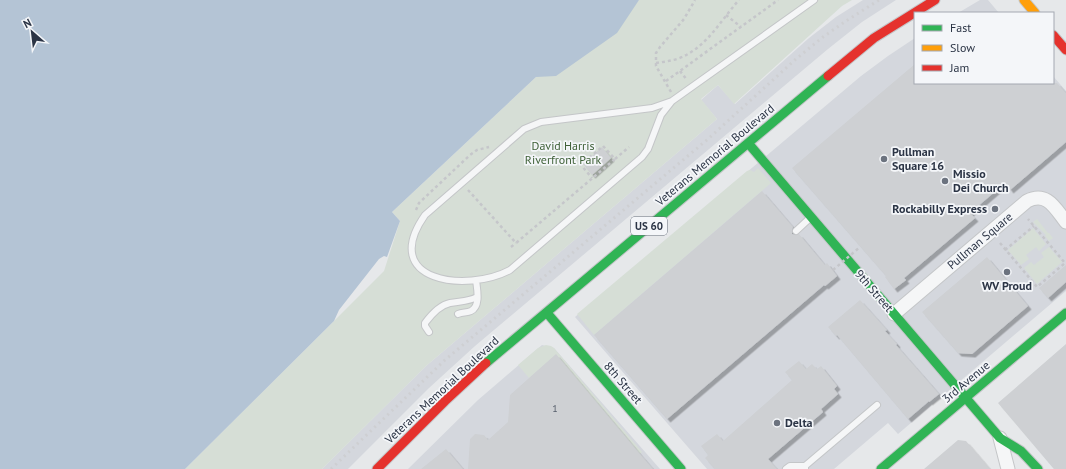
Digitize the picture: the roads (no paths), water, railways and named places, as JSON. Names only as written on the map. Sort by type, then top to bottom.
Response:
[{"type":"main road","name":"Veterans Memorial Boulevard","points":[[916,12],[935,0]]},
{"type":"main road","points":[[1024,0],[1034,12]]},
{"type":"main road","name":"Veterans Memorial Boulevard","points":[[377,469],[466,381],[826,77],[874,38],[914,13]]},
{"type":"main road","points":[[1054,36],[1066,50]]},
{"type":"main road","name":"9th Street","points":[[748,143],[1000,438],[1021,451],[1038,469]]},
{"type":"main road","name":"8th Street","points":[[547,313],[681,469]]},
{"type":"main road","name":"3rd Avenue","points":[[881,469],[1066,313]]},
{"type":"street","name":"Pullman Square","points":[[894,314],[1027,201],[1034,198],[1042,198],[1048,201],[1066,222]]},
{"type":"street","name":"9th Street","points":[[1000,438],[1008,469]]},
{"type":"lane","points":[[672,101],[662,115],[648,149],[642,157],[510,270],[495,277],[476,280],[460,280],[440,278],[428,274],[417,266],[412,252],[413,241],[418,225],[426,215],[524,129],[541,122],[652,108],[672,101],[814,0]]},
{"type":"lane","points":[[796,230],[811,217]]},
{"type":"lane","points":[[458,314],[473,310],[476,307],[476,280]]},
{"type":"lane","points":[[429,332],[425,326],[425,323],[440,308],[449,303],[472,300],[477,297]]},
{"type":"lane","points":[[786,469],[790,466],[805,468],[877,405]]},
{"type":"water","points":[[0,0],[639,0],[617,33],[556,76],[536,77],[392,212],[400,221],[387,257],[384,256],[379,259],[339,310],[334,321],[185,469],[0,469]]},
{"type":"railway","points":[[331,469],[445,360],[708,139],[796,59],[823,37],[879,0]]},
{"type":"place","name":"Pullman Square 16","points":[[884,159]]},
{"type":"place","name":"Missio Dei Church","points":[[945,181]]},
{"type":"place","name":"Rockabilly Express","points":[[995,209]]},
{"type":"place","name":"WV Proud","points":[[1007,272]]},
{"type":"place","name":"Delta","points":[[777,423]]},
{"type":"park label","name":"David Harris Riverfront Park","points":[[563,153]]}]
